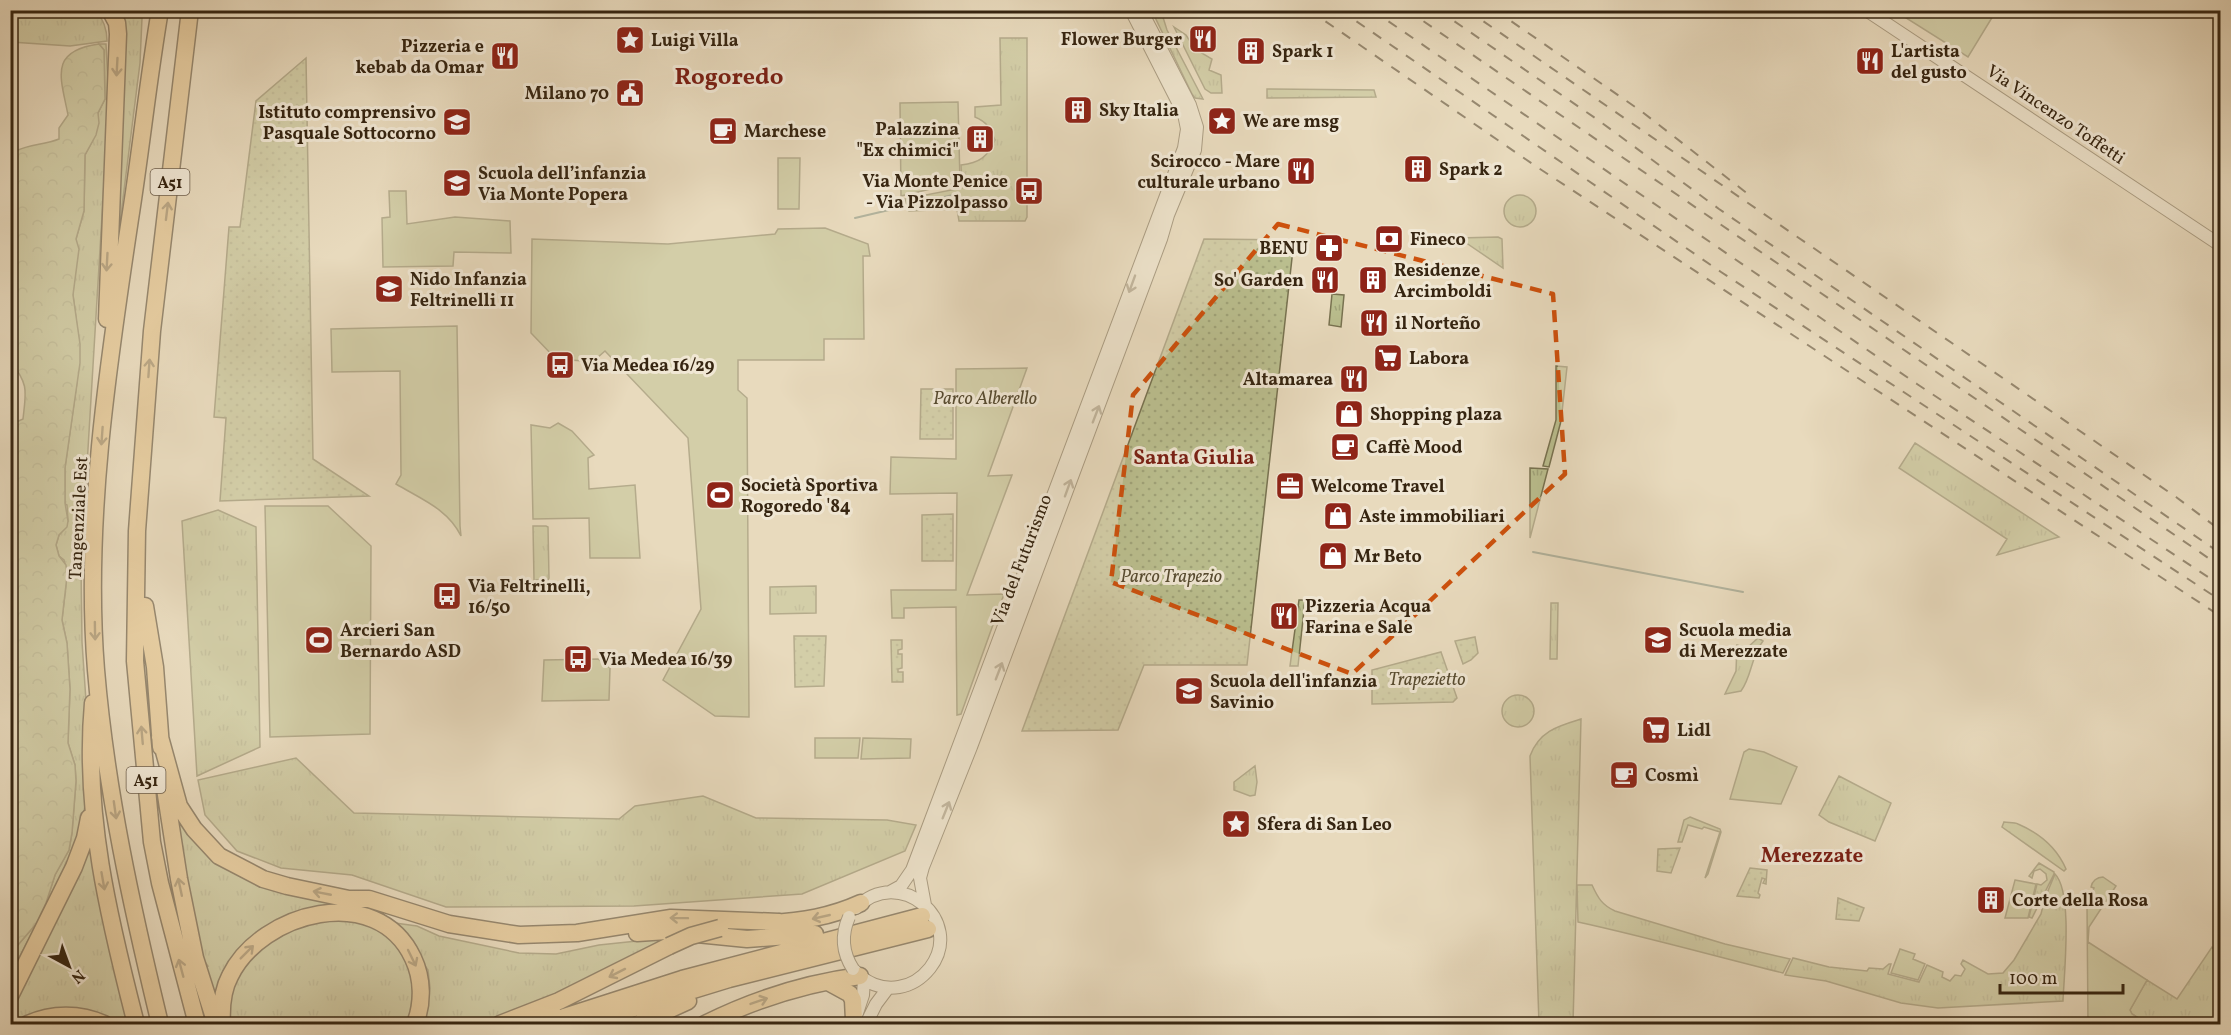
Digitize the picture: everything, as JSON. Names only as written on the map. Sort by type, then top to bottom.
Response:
[{"type":"highway","points":[[106,378],[107,276],[118,34],[117,23],[110,10]]},
{"type":"highway","name":"Tangenziale Est","points":[[158,10],[146,111],[106,378],[95,539],[96,669],[120,848],[160,1024]]},
{"type":"highway","name":"A51","points":[[192,10],[152,331],[137,531],[135,661],[152,842],[160,883],[197,1024]]},
{"type":"highway","points":[[137,531],[147,627],[155,667],[167,809],[195,958],[216,1024]]},
{"type":"highway","points":[[96,669],[90,734],[92,802],[100,862],[114,935],[136,1024]]},
{"type":"highway","points":[[160,737],[179,806],[194,829],[219,856],[263,879],[349,899],[460,935],[519,945],[579,943],[656,931],[747,939],[816,934]]},
{"type":"highway","points":[[10,996],[74,867],[85,838],[92,802]]},
{"type":"highway","points":[[349,899],[369,899],[448,924],[519,935],[577,933],[670,918],[779,922]]},
{"type":"highway","points":[[500,1024],[559,1001],[691,936],[743,924],[825,917],[861,903]]},
{"type":"highway","points":[[222,1024],[224,991],[231,973],[244,954],[266,937],[293,922],[321,913],[342,911],[355,912],[378,921],[397,934],[411,954],[416,964],[421,988],[420,1010],[416,1024]]},
{"type":"highway","points":[[542,1024],[682,979],[880,927],[928,919]]},
{"type":"highway","points":[[613,1024],[688,1001],[878,950],[899,942],[928,919]]},
{"type":"highway","points":[[513,1024],[726,956],[852,925],[871,924],[880,927]]},
{"type":"highway","points":[[582,1024],[729,979],[911,933]]},
{"type":"highway","points":[[705,1024],[735,1009],[780,994],[859,975]]},
{"type":"highway","points":[[828,982],[849,994],[860,1022]]},
{"type":"highway","points":[[638,1024],[688,1001]]},
{"type":"highway","points":[[28,1024],[48,1017],[69,1016],[104,1024]]},
{"type":"street","points":[[1131,10],[1186,122],[1184,148],[1158,228]]},
{"type":"street","points":[[1141,10],[1190,105],[1197,127],[1195,150],[1158,228]]},
{"type":"street","name":"Via Vincenzo Toffetti","points":[[1869,11],[2220,245]]},
{"type":"street","name":"Via del Futurismo","points":[[890,892],[901,886],[907,879],[916,860],[1158,228]]},
{"type":"street","name":"Via del Futurismo","points":[[928,919],[920,878],[923,867],[971,747],[1158,228]]},
{"type":"street","points":[[859,975],[878,986],[888,988],[905,986],[925,974],[935,960],[928,919],[912,896],[890,892],[878,894],[861,903],[849,917],[844,934],[844,946],[859,975],[863,995],[860,1022]]},
{"type":"street","points":[[860,1022],[888,988]]},
{"type":"highlighted area","points":[[1278,224],[1553,294],[1565,474],[1352,674],[1111,582],[1133,395]]},
{"type":"green space","points":[[1996,10],[1968,57],[1895,11]]},
{"type":"green space","points":[[10,11],[96,11],[104,25],[107,41],[70,46],[11,42]]},
{"type":"green space","points":[[117,11],[133,11],[135,16],[142,18],[140,63],[115,262]]},
{"type":"green space","points":[[1152,11],[1161,11],[1167,30],[1203,99],[1195,98],[1192,94]]},
{"type":"green space","points":[[1174,27],[1186,35],[1195,49],[1212,59],[1209,70],[1221,75],[1222,93],[1211,93],[1205,89]]},
{"type":"green space","points":[[1000,38],[1027,38],[1027,217],[1025,221],[959,221],[957,209],[909,211],[905,199],[962,188],[961,165],[973,163],[982,158],[992,146],[995,140],[985,123],[975,117],[975,107],[1001,105]]},
{"type":"green space","points":[[99,44],[106,44],[109,100],[81,565],[82,642],[86,701],[83,730],[85,806],[76,849],[11,973],[11,953],[36,924],[55,875],[69,850],[72,833],[76,781],[75,765],[68,743],[70,689],[67,643],[62,620],[67,576],[64,560],[59,556],[56,545],[68,521],[65,504],[65,468],[77,382],[78,334],[73,295],[76,239],[84,211],[85,155],[93,140],[98,113],[105,99],[104,50]]},
{"type":"green space","points":[[99,44],[104,50],[105,99],[98,113],[99,123],[96,135],[85,155],[84,211],[76,239],[79,249],[73,295],[80,344],[80,363],[65,468],[65,503],[68,521],[56,545],[59,556],[66,565],[67,576],[62,620],[67,643],[70,689],[68,743],[75,765],[76,781],[72,833],[69,850],[55,875],[36,924],[11,953],[10,425],[23,419],[25,389],[21,377],[11,362],[11,190],[16,151],[59,139],[59,128],[68,115],[61,78],[65,60],[72,53]]},
{"type":"green space","points":[[306,58],[313,459],[369,496],[220,501],[226,418],[214,417],[229,227],[240,227],[256,101]]},
{"type":"green space","points":[[1267,89],[1374,90],[1376,97],[1267,98]]},
{"type":"green space","points":[[958,102],[960,182],[901,196],[900,103]]},
{"type":"green space","points":[[778,158],[800,158],[799,209],[778,209]]},
{"type":"green space","points":[[389,191],[406,191],[407,224],[455,217],[510,221],[511,253],[454,252],[453,266],[383,267],[382,218],[390,217]]},
{"type":"green space","points":[[1520,195],[1531,200],[1536,211],[1531,222],[1520,227],[1509,222],[1504,211],[1509,200]]},
{"type":"green space","name":"Società Sportiva Rogoredo '84","points":[[825,228],[868,244],[870,256],[863,256],[864,339],[824,339],[824,360],[738,360],[738,390],[747,398],[749,717],[715,716],[663,680],[701,609],[688,438],[605,351],[589,365],[584,361],[556,359],[531,333],[532,239],[668,244],[775,234],[778,229]]},
{"type":"green space","points":[[1498,237],[1502,239],[1503,268],[1459,238]]},
{"type":"green space","name":"Parco Trapezio","points":[[1204,239],[1294,240],[1247,665],[1144,665],[1118,730],[1022,731]]},
{"type":"green space","points":[[1332,294],[1344,295],[1341,327],[1329,325]]},
{"type":"green space","points":[[457,326],[461,536],[441,512],[396,484],[401,475],[400,371],[332,372],[331,329]]},
{"type":"green space","points":[[1556,366],[1567,367],[1561,421],[1549,467],[1543,466],[1556,420]]},
{"type":"green space","name":"Parco Alberello","points":[[1027,368],[988,476],[1012,475],[967,595],[1004,594],[961,714],[957,715],[956,607],[904,608],[904,618],[892,618],[891,590],[956,590],[957,493],[890,494],[891,457],[956,459],[956,369]]},
{"type":"green space","points":[[921,389],[953,389],[953,439],[920,439]]},
{"type":"green space","points":[[558,423],[572,431],[594,455],[588,458],[589,489],[635,485],[640,558],[590,558],[589,518],[533,519],[531,425],[550,428]]},
{"type":"green space","points":[[1915,443],[2059,537],[1997,555],[2007,539],[1899,468]]},
{"type":"green space","points":[[1530,468],[1548,469],[1530,538]]},
{"type":"green space","name":"Arcieri San Bernardo ASD","points":[[265,506],[328,506],[371,546],[370,734],[270,737]]},
{"type":"green space","points":[[218,510],[256,527],[260,747],[197,776],[182,521]]},
{"type":"green space","points":[[953,514],[953,561],[922,561],[922,515]]},
{"type":"green space","points":[[533,526],[548,527],[548,580],[534,580]]},
{"type":"green space","points":[[816,586],[816,613],[770,614],[770,587]]},
{"type":"green space","points":[[1299,600],[1305,600],[1298,666],[1290,666]]},
{"type":"green space","points":[[1551,603],[1558,603],[1557,659],[1550,659]]},
{"type":"green space","points":[[794,636],[826,636],[824,686],[795,687]]},
{"type":"green space","points":[[1475,637],[1478,653],[1463,664],[1455,641]]},
{"type":"green space","points":[[1758,638],[1763,641],[1756,653],[1745,685],[1741,691],[1725,694],[1736,671],[1737,645],[1747,648]]},
{"type":"green space","points":[[891,640],[902,640],[902,649],[898,650],[898,654],[902,654],[902,668],[898,669],[898,672],[903,672],[903,682],[892,682]]},
{"type":"green space","name":"Trapezietto","points":[[1441,652],[1457,698],[1453,702],[1372,704],[1372,670]]},
{"type":"green space","points":[[598,659],[610,668],[609,700],[542,701],[544,660]]},
{"type":"green space","points":[[1518,695],[1530,699],[1534,711],[1530,723],[1518,727],[1506,723],[1502,711],[1506,699]]},
{"type":"green space","points":[[1581,719],[1573,1024],[1539,1024],[1530,756],[1544,735],[1557,727]]},
{"type":"green space","points":[[815,738],[860,738],[858,758],[815,758]]},
{"type":"green space","points":[[863,738],[911,739],[910,758],[861,759]]},
{"type":"green space","points":[[1749,749],[1764,752],[1797,767],[1781,804],[1730,799],[1744,752]]},
{"type":"green space","points":[[296,758],[354,813],[619,819],[635,806],[703,796],[756,818],[887,820],[916,825],[905,851],[802,894],[634,906],[446,907],[352,875],[281,868],[237,851],[205,815],[198,780]]},
{"type":"green space","points":[[1255,766],[1257,782],[1255,795],[1250,796],[1234,790],[1234,782]]},
{"type":"green space","points":[[1839,776],[1891,803],[1875,841],[1829,822],[1819,815]]},
{"type":"green space","points":[[180,811],[209,850],[353,904],[254,939],[218,1013],[204,967],[208,966],[202,958],[176,825]]},
{"type":"green space","points":[[1690,817],[1720,829],[1721,832],[1705,878],[1720,832],[1688,825],[1682,842],[1678,842],[1684,820]]},
{"type":"green space","points":[[2004,822],[2018,824],[2040,837],[2058,854],[2066,869],[2064,871],[2002,827]]},
{"type":"green space","points":[[90,841],[132,1024],[113,1024],[106,1020],[11,1024],[10,1009],[79,871]]},
{"type":"green space","points":[[1680,848],[1671,873],[1657,871],[1658,849]]},
{"type":"green space","points":[[2039,863],[2054,874],[2032,918],[2029,917],[2037,884],[2041,885],[2047,880],[2046,874],[2040,869],[2034,871],[2032,878],[2029,876]]},
{"type":"green space","points":[[1750,868],[1767,870],[1766,884],[1763,883],[1765,879],[1762,878],[1759,898],[1737,896]]},
{"type":"green space","points":[[2055,874],[2061,884],[2066,915],[2063,1001],[1938,1008],[1901,1003],[1826,981],[1785,975],[1793,958],[1829,967],[1867,971],[1869,968],[1883,969],[1891,964],[1888,974],[1919,982],[1927,965],[1943,972],[1942,977],[1950,981],[1955,975],[1961,976],[1965,969],[1961,964],[1963,960],[1988,974],[2003,973],[2014,960],[2041,914]]},
{"type":"green space","points":[[2103,877],[2116,886],[2089,927],[2088,942],[2147,980],[2130,1010],[2132,1014],[2148,1024],[2088,1024],[2087,904],[2094,888],[2091,887],[2092,883]]},
{"type":"green space","points":[[2015,880],[2036,884],[2028,918],[2005,918]]},
{"type":"green space","points":[[1577,885],[1592,885],[1601,901],[1615,911],[1725,944],[1790,959],[1783,973],[1578,922]]},
{"type":"green space","points":[[1838,898],[1864,908],[1859,921],[1836,919]]},
{"type":"green space","points":[[350,918],[390,935],[415,977],[409,1024],[226,1024],[227,1000],[242,963],[290,928],[324,919]]},
{"type":"green space","points":[[395,923],[417,926],[439,936],[519,953],[556,954],[599,945],[675,937],[534,1006],[489,1024],[424,1024],[430,988],[428,970]]},
{"type":"green space","points":[[2212,947],[2220,953],[2220,1024],[2148,1024],[2132,1014],[2130,1010],[2147,980],[2177,999]]},
{"type":"green space","points":[[1900,949],[1915,954],[1913,959],[1925,964],[1918,980],[1891,973]]},
{"type":"waterway","points":[[855,218],[957,194]]},
{"type":"waterway","points":[[1533,552],[1743,592]]},
{"type":"railway","points":[[1309,10],[1534,165],[2220,616]]},
{"type":"railway","points":[[1340,10],[1721,272],[2220,600]]},
{"type":"railway","points":[[1372,10],[1917,384],[2220,585]]},
{"type":"railway","points":[[1407,10],[2220,566]]},
{"type":"railway","points":[[1438,10],[1598,120],[1719,209],[2220,553]]},
{"type":"railway","points":[[1467,10],[2176,497],[2220,530]]},
{"type":"railway","points":[[1495,10],[1641,111],[1748,194]]},
{"type":"place","name":"Flower Burger","points":[[1203,39]]},
{"type":"place","name":"Luigi Villa","points":[[630,40]]},
{"type":"place","name":"Spark 1","points":[[1251,51]]},
{"type":"place","name":"Pizzeria e kebab da Omar","points":[[505,56]]},
{"type":"place","name":"L'artista del gusto","points":[[1870,61]]},
{"type":"place","name":"Milano 70","points":[[630,93]]},
{"type":"place","name":"Sky Italia","points":[[1078,110]]},
{"type":"place","name":"We are msg","points":[[1222,121]]},
{"type":"place","name":"Istituto comprensivo Pasquale Sottocorno","points":[[457,122]]},
{"type":"place","name":"Marchese","points":[[723,131]]},
{"type":"place","name":"Palazzina \"Ex chimici\"","points":[[980,139]]},
{"type":"place","name":"Spark 2","points":[[1418,169]]},
{"type":"place","name":"Scirocco - Mare culturale urbano","points":[[1301,171]]},
{"type":"place","name":"Scuola dell’infanzia Via Monte Popera","points":[[457,183]]},
{"type":"place","name":"Via Monte Penice - Via Pizzolpasso","points":[[1029,191]]},
{"type":"place","name":"Fineco","points":[[1389,239]]},
{"type":"place","name":"BENU","points":[[1329,248]]},
{"type":"place","name":"So' Garden","points":[[1325,280]]},
{"type":"place","name":"Residenze Arcimboldi","points":[[1373,280]]},
{"type":"place","name":"Nido Infanzia Feltrinelli 11","points":[[389,289]]},
{"type":"place","name":"il Norteño","points":[[1374,323]]},
{"type":"place","name":"Labora","points":[[1388,358]]},
{"type":"place","name":"Via Medea 16/29","points":[[560,365]]},
{"type":"place","name":"Altamarea","points":[[1354,379]]},
{"type":"place","name":"Shopping plaza","points":[[1349,414]]},
{"type":"place","name":"Caffè Mood","points":[[1345,447]]},
{"type":"place","name":"Welcome Travel","points":[[1290,486]]},
{"type":"place","name":"Società Sportiva Rogoredo '84","points":[[720,495]]},
{"type":"place","name":"Aste immobiliari","points":[[1338,516]]},
{"type":"place","name":"Mr Beto","points":[[1333,556]]},
{"type":"place","name":"Via Feltrinelli, 16/50","points":[[447,596]]},
{"type":"place","name":"Pizzeria Acqua Farina e Sale","points":[[1284,616]]},
{"type":"place","name":"Arcieri San Bernardo ASD","points":[[319,640]]},
{"type":"place","name":"Scuola media di Merezzate","points":[[1658,640]]},
{"type":"place","name":"Via Medea 16/39","points":[[578,659]]},
{"type":"place","name":"Scuola dell'infanzia Savinio","points":[[1189,691]]},
{"type":"place","name":"Lidl","points":[[1656,730]]},
{"type":"place","name":"Cosmì","points":[[1624,775]]},
{"type":"place","name":"Sfera di San Leo","points":[[1236,824]]},
{"type":"place","name":"Corte della Rosa","points":[[1991,900]]},
{"type":"district","name":"Rogoredo","points":[[729,76]]},
{"type":"district","name":"Santa Giulia","points":[[1194,457]]},
{"type":"district","name":"Merezzate","points":[[1812,855]]}]
